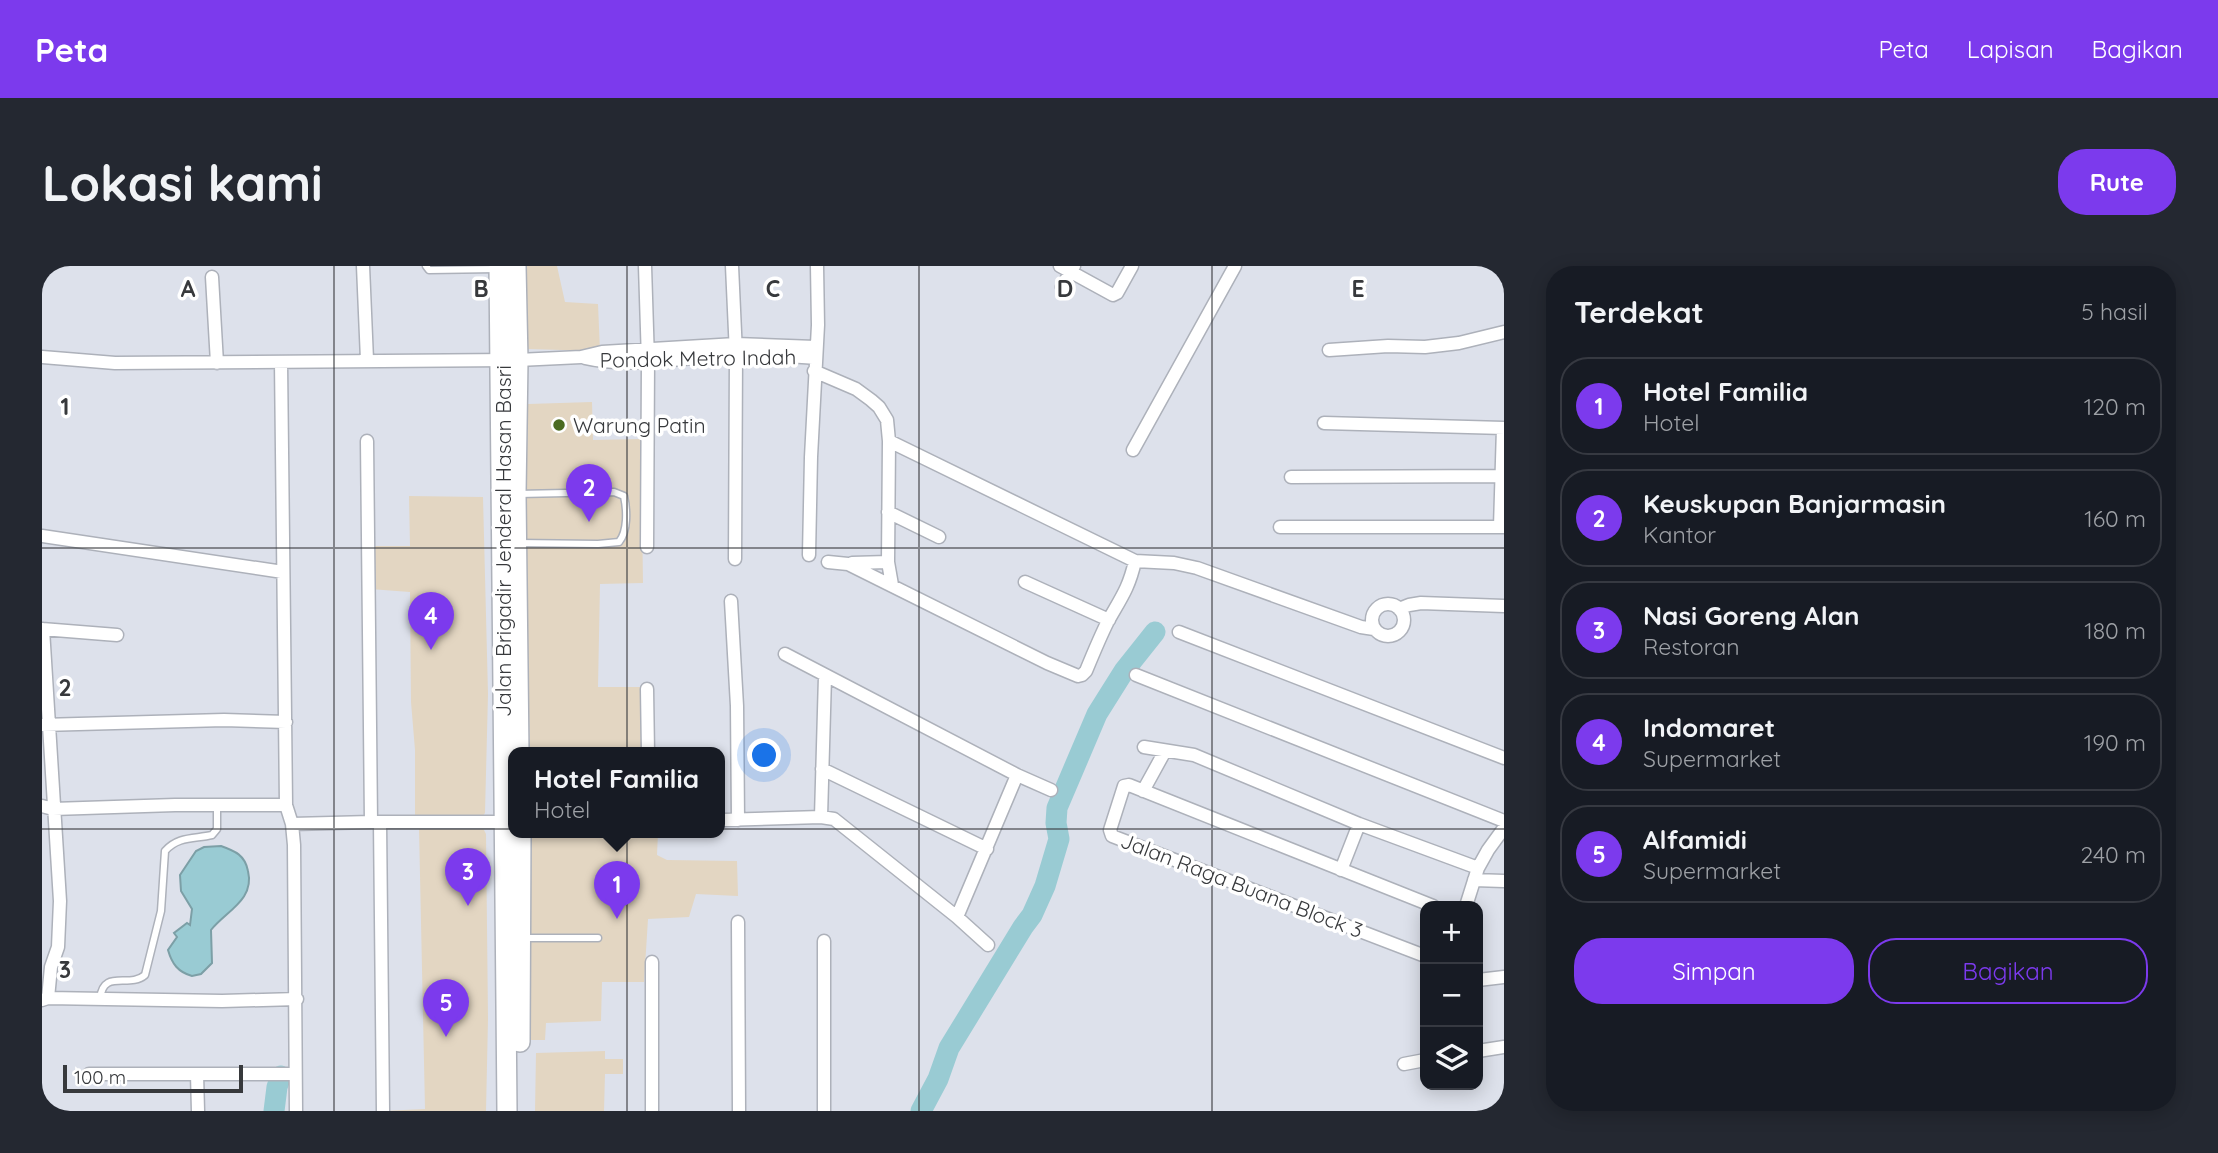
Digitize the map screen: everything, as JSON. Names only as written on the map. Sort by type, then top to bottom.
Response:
[{"type":"highway","name":"Jalan Brigadir Jenderal Hasan Basri","points":[[505,267],[510,360],[512,747]]},
{"type":"highway","name":"Jalan Brigadir Jenderal Hasan Basri","points":[[510,428],[517,543],[510,660],[518,747]]},
{"type":"highway","name":"Jalan Brigadir Jenderal Hasan Basri","points":[[507,1111],[513,1067],[516,929],[513,838]]},
{"type":"highway","name":"Jalan Brigadir Jenderal Hasan Basri","points":[[513,1067],[520,1111]]},
{"type":"street","points":[[363,266],[367,360]]},
{"type":"street","points":[[645,266],[647,547]]},
{"type":"street","points":[[733,266],[736,349],[735,559]]},
{"type":"street","points":[[809,555],[818,325],[817,266]]},
{"type":"street","points":[[1062,287],[1068,268],[1113,295],[1117,293],[1132,266]]},
{"type":"street","points":[[1133,450],[1235,266]]},
{"type":"street","points":[[212,277],[217,363]]},
{"type":"street","points":[[1328,350],[1388,346],[1425,347],[1459,343],[1504,332]]},
{"type":"street","name":"Pondok Metro Indah","points":[[42,357],[115,363],[581,358],[600,362],[736,349],[815,359]]},
{"type":"street","points":[[815,359],[879,407],[887,420],[888,562],[892,585]]},
{"type":"street","points":[[281,362],[286,805],[292,824],[294,845],[296,1111]]},
{"type":"street","points":[[1280,527],[1502,527],[1504,428],[1324,423]]},
{"type":"street","points":[[367,441],[383,1111]]},
{"type":"street","points":[[889,442],[1135,561],[1174,563],[1197,568],[1388,636],[1398,632],[1403,624],[1404,618],[1399,609],[1390,604],[1380,606],[1373,614],[1374,629]]},
{"type":"street","points":[[1291,477],[1503,476]]},
{"type":"street","points":[[888,512],[939,537]]},
{"type":"street","points":[[42,536],[283,572]]},
{"type":"street","points":[[848,564],[1078,676],[1086,671],[1109,620],[1130,584],[1135,561]]},
{"type":"street","points":[[828,562],[888,562]]},
{"type":"street","points":[[1025,582],[1109,620]]},
{"type":"street","points":[[731,601],[737,706],[738,820]]},
{"type":"street","points":[[1399,609],[1420,603],[1504,606]]},
{"type":"street","points":[[117,635],[42,629],[47,807],[60,901],[58,947],[45,999],[297,999]]},
{"type":"street","points":[[1179,632],[1504,758]]},
{"type":"street","points":[[785,654],[1017,775],[1051,790]]},
{"type":"street","points":[[1136,675],[1504,821]]},
{"type":"street","points":[[821,817],[825,676]]},
{"type":"street","points":[[647,689],[648,747]]},
{"type":"street","points":[[45,726],[169,720],[286,722]]},
{"type":"street","points":[[1144,747],[1194,755],[1476,874],[1504,881]]},
{"type":"street","points":[[1165,751],[1143,791],[1420,901]]},
{"type":"street","points":[[822,769],[987,849]]},
{"type":"street","points":[[957,917],[1017,775]]},
{"type":"street","name":"Jalan Raga Buana Block 3","points":[[1143,791],[1129,785],[1124,786],[1110,830],[1112,836],[1420,954]]},
{"type":"street","points":[[47,807],[286,805]]},
{"type":"street","points":[[725,820],[821,817],[834,819],[988,945]]},
{"type":"street","points":[[292,824],[375,822],[508,828]]},
{"type":"street","points":[[1340,870],[1359,824]]},
{"type":"street","points":[[1468,901],[1488,849],[1504,828]]},
{"type":"street","points":[[738,922],[739,1111]]},
{"type":"street","points":[[824,942],[824,1111]]},
{"type":"street","points":[[652,962],[652,1111]]},
{"type":"street","points":[[1483,980],[1504,977]]},
{"type":"street","points":[[1483,1050],[1504,1046]]},
{"type":"street","points":[[1404,1064],[1420,1061]]},
{"type":"street","points":[[89,1074],[295,1074]]},
{"type":"street","points":[[197,1074],[198,1111]]},
{"type":"lane","points":[[426,266],[429,270],[441,271],[505,267]]},
{"type":"lane","points":[[516,494],[614,492],[624,496],[626,506],[624,531],[619,542],[517,543]]},
{"type":"lane","points":[[100,999],[102,988],[107,982],[138,980],[145,975],[161,911],[165,851],[179,840],[212,835],[217,825],[217,805]]},
{"type":"lane","points":[[516,929],[598,938]]},
{"type":"shaded area","points":[[517,266],[557,266],[565,302],[598,304],[600,351],[526,349]]},
{"type":"shaded area","points":[[592,402],[593,440],[641,439],[643,583],[600,584],[598,687],[641,687],[643,747],[530,747],[525,531],[528,404]]},
{"type":"shaded area","points":[[409,496],[483,497],[488,694],[485,813],[482,817],[415,815],[410,592],[370,589],[371,546],[410,546]]},
{"type":"shaded area","points":[[482,826],[486,834],[486,1111],[382,1111],[425,1109],[419,828]]},
{"type":"shaded area","points":[[532,838],[658,838],[657,855],[667,860],[737,861],[738,896],[696,894],[689,917],[648,919],[644,982],[602,982],[601,1021],[546,1023],[545,1040],[528,1040]]},
{"type":"shaded area","points":[[605,1051],[605,1059],[623,1059],[623,1074],[605,1074],[604,1111],[535,1111],[536,1053]]},
{"type":"water","points":[[221,846],[242,857],[248,871],[247,890],[238,904],[211,930],[212,963],[201,974],[192,976],[176,967],[168,950],[177,937],[174,933],[187,923],[190,925],[192,909],[181,891],[180,875],[196,851],[204,847]]},
{"type":"waterway","points":[[921,1111],[938,1079],[949,1048],[1032,915],[1045,886],[1059,839],[1057,808],[1097,714],[1124,671],[1155,632]]},
{"type":"waterway","points":[[274,1111],[281,1076]]},
{"type":"place","name":"Warung Patin","points":[[559,425]]},
{"type":"place","name":"Keuskupan Banjarmasin","points":[[589,522]]},
{"type":"place","name":"Indomaret","points":[[431,650]]},
{"type":"place","name":"Nasi Goreng Alan","points":[[468,906]]},
{"type":"place","name":"Hotel Familia","points":[[617,919]]},
{"type":"place","name":"Alfamidi","points":[[446,1037]]}]
